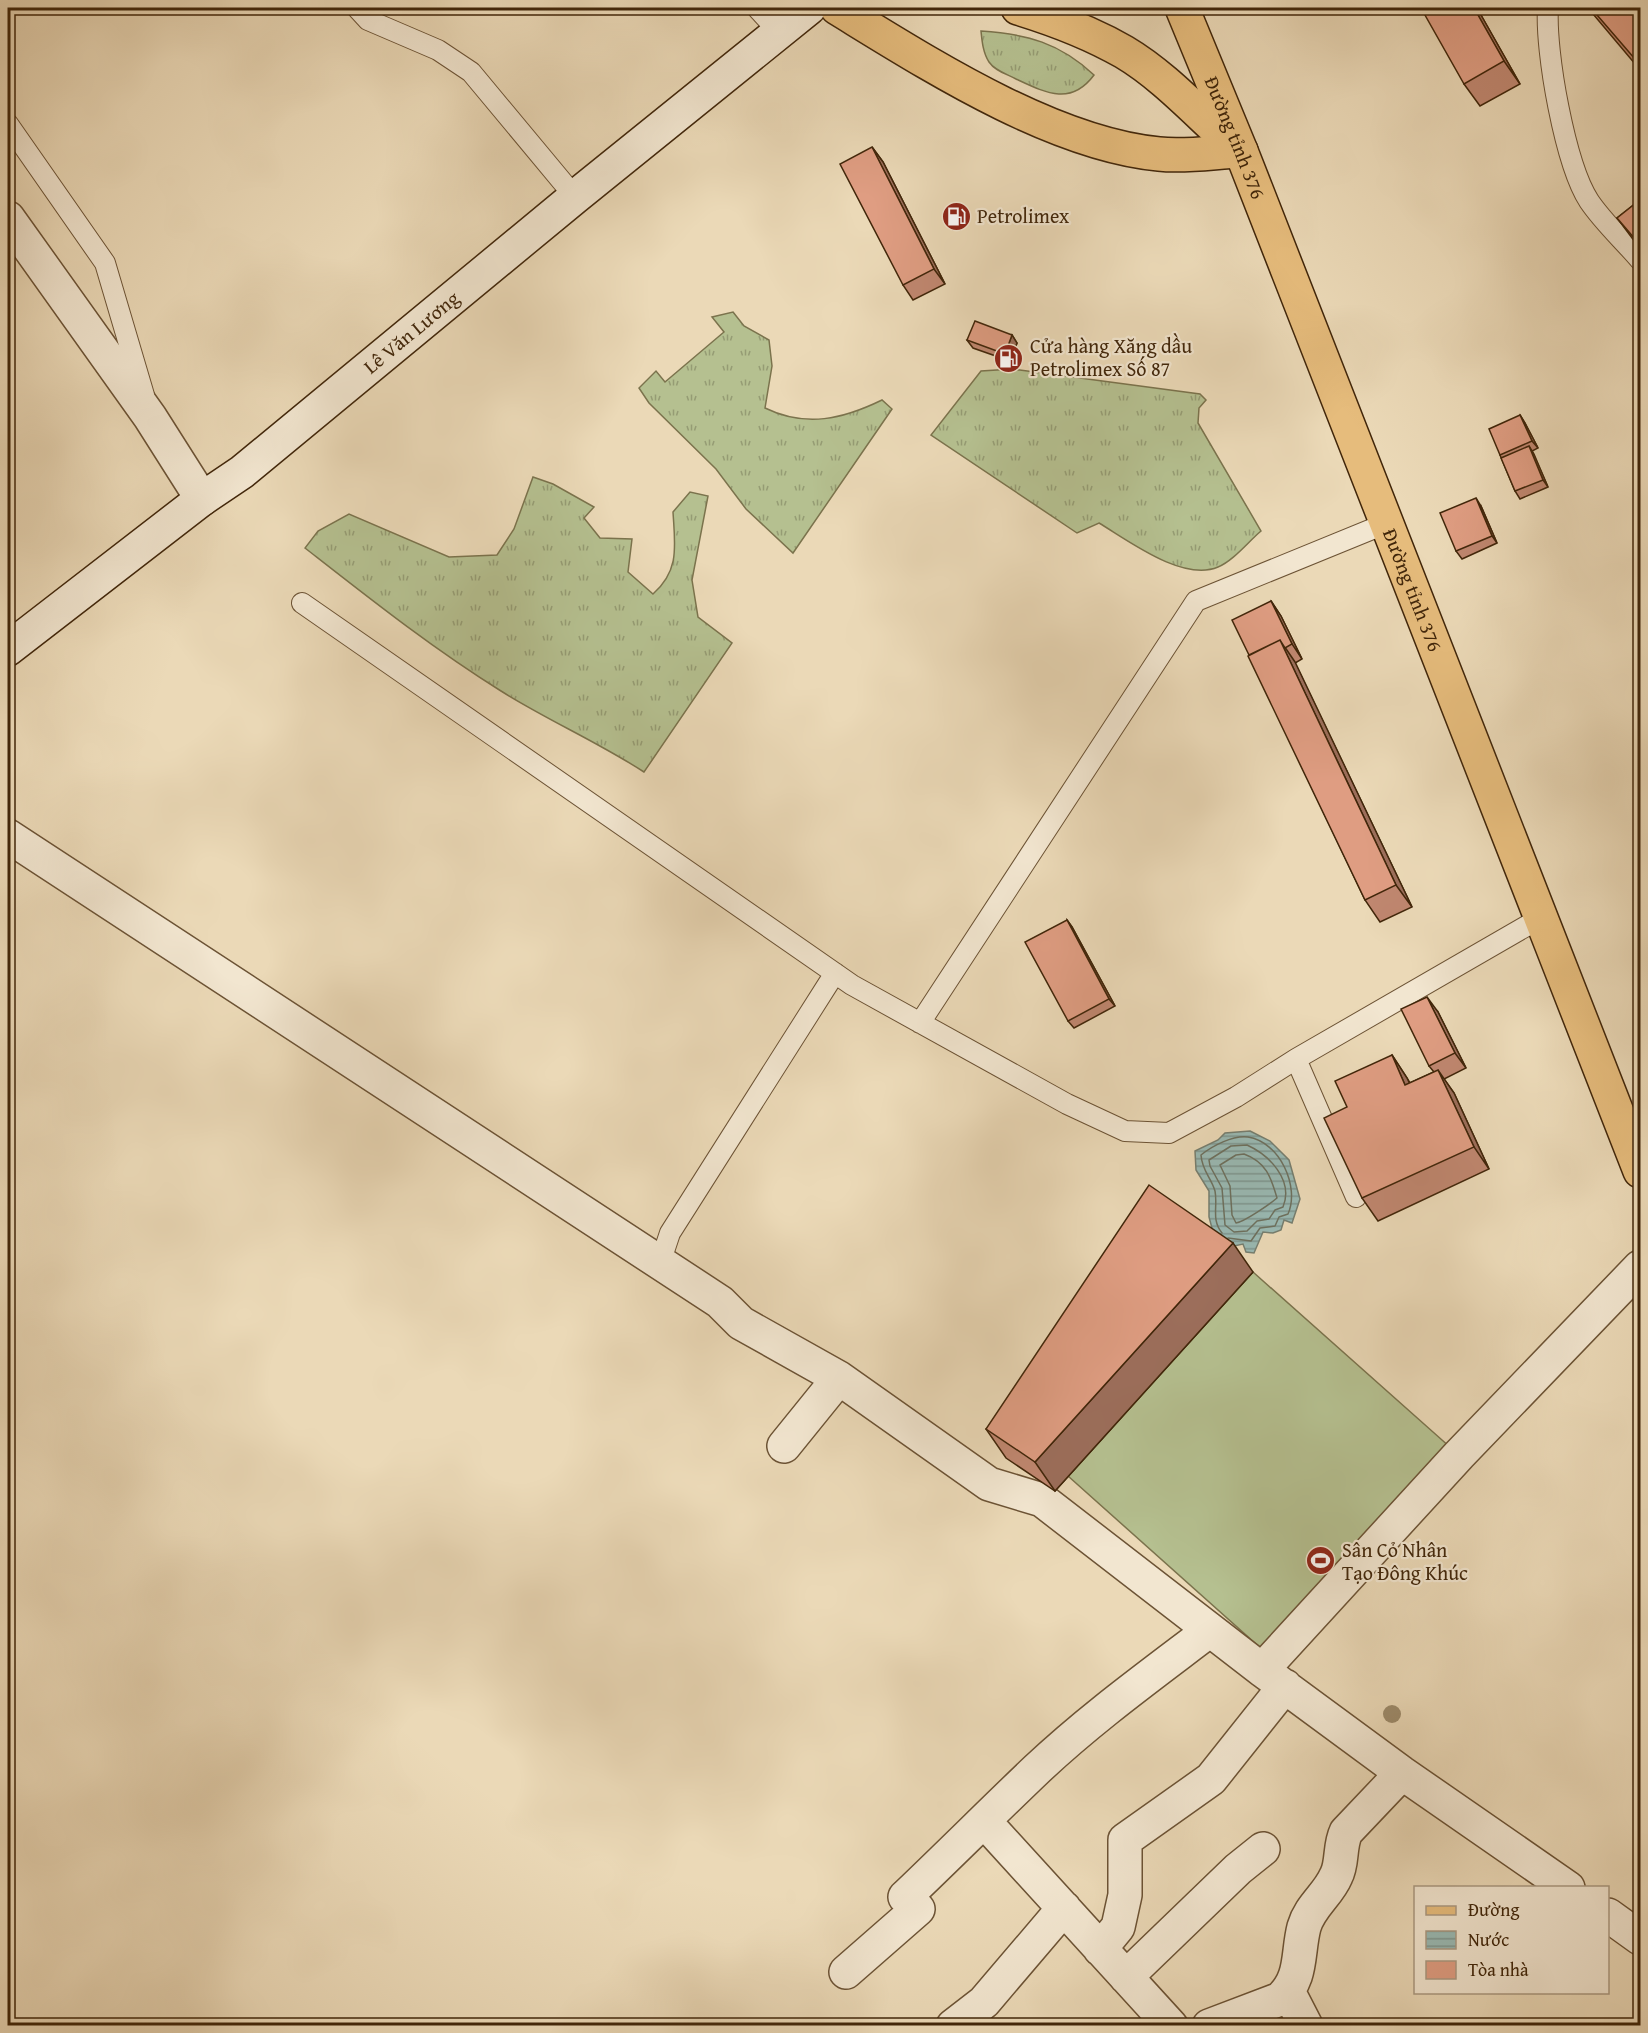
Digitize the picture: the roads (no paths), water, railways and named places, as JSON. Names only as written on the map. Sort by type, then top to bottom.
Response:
[{"type":"main road","points":[[837,8],[924,62],[1020,111],[1092,140],[1160,154],[1241,151]]},
{"type":"main road","points":[[1018,8],[1065,24],[1124,53],[1161,80],[1241,151]]},
{"type":"main road","name":"Đường tỉnh 376","points":[[1182,8],[1241,151],[1641,1171]]},
{"type":"street","name":"Lê Văn Lương","points":[[11,640],[242,472],[574,197],[809,8]]},
{"type":"street","points":[[8,218],[150,417],[202,499]]},
{"type":"street","points":[[8,836],[720,1302],[741,1323],[839,1378],[989,1484],[1042,1500],[1273,1678],[1402,1773],[1567,1886]]},
{"type":"street","points":[[1100,1949],[1118,1927],[1125,1895],[1125,1840],[1211,1779],[1273,1678],[1459,1455],[1641,1267]]},
{"type":"street","points":[[784,1446],[839,1378]]},
{"type":"street","points":[[846,1972],[918,1909],[905,1897],[1054,1754],[1108,1708],[1210,1630]]},
{"type":"street","points":[[1209,2025],[1280,1999],[1288,1991],[1296,1979],[1304,1925],[1317,1902],[1336,1877],[1341,1843],[1346,1832],[1402,1773]]},
{"type":"street","points":[[985,1822],[1171,2025]]},
{"type":"street","points":[[1126,1977],[1238,1869],[1263,1849]]},
{"type":"street","points":[[953,2025],[984,2002],[1064,1908]]},
{"type":"street","points":[[1609,1916],[1641,1938]]},
{"type":"street","points":[[1288,1991],[1306,2025]]},
{"type":"lane","points":[[357,8],[368,20],[438,50],[471,72],[574,197]]},
{"type":"lane","points":[[757,8],[779,32]]},
{"type":"lane","points":[[1548,8],[1550,60],[1568,145],[1588,200],[1641,260]]},
{"type":"lane","points":[[8,124],[105,263],[150,417]]},
{"type":"lane","points":[[920,1023],[1196,601],[1387,523]]},
{"type":"lane","points":[[302,603],[835,973],[1067,1104],[1125,1131],[1169,1133],[1236,1097],[1296,1059],[1542,918]]},
{"type":"lane","points":[[660,1263],[670,1233],[835,973]]},
{"type":"lane","points":[[1296,1059],[1356,1197]]},
{"type":"water","points":[[1250,1131],[1270,1141],[1289,1160],[1300,1199],[1292,1223],[1284,1220],[1281,1230],[1273,1233],[1263,1232],[1254,1253],[1246,1252],[1243,1244],[1234,1246],[1213,1232],[1209,1217],[1209,1191],[1196,1170],[1195,1151],[1218,1140],[1225,1133]]},
{"type":"place","name":"Petrolimex","points":[[956,216]]},
{"type":"place","name":"Cửa hàng Xăng dầu Petrolimex Số 87","points":[[1009,358]]},
{"type":"place","name":"Sân Cỏ Nhân Tạo Đông Khúc","points":[[1321,1561]]}]
